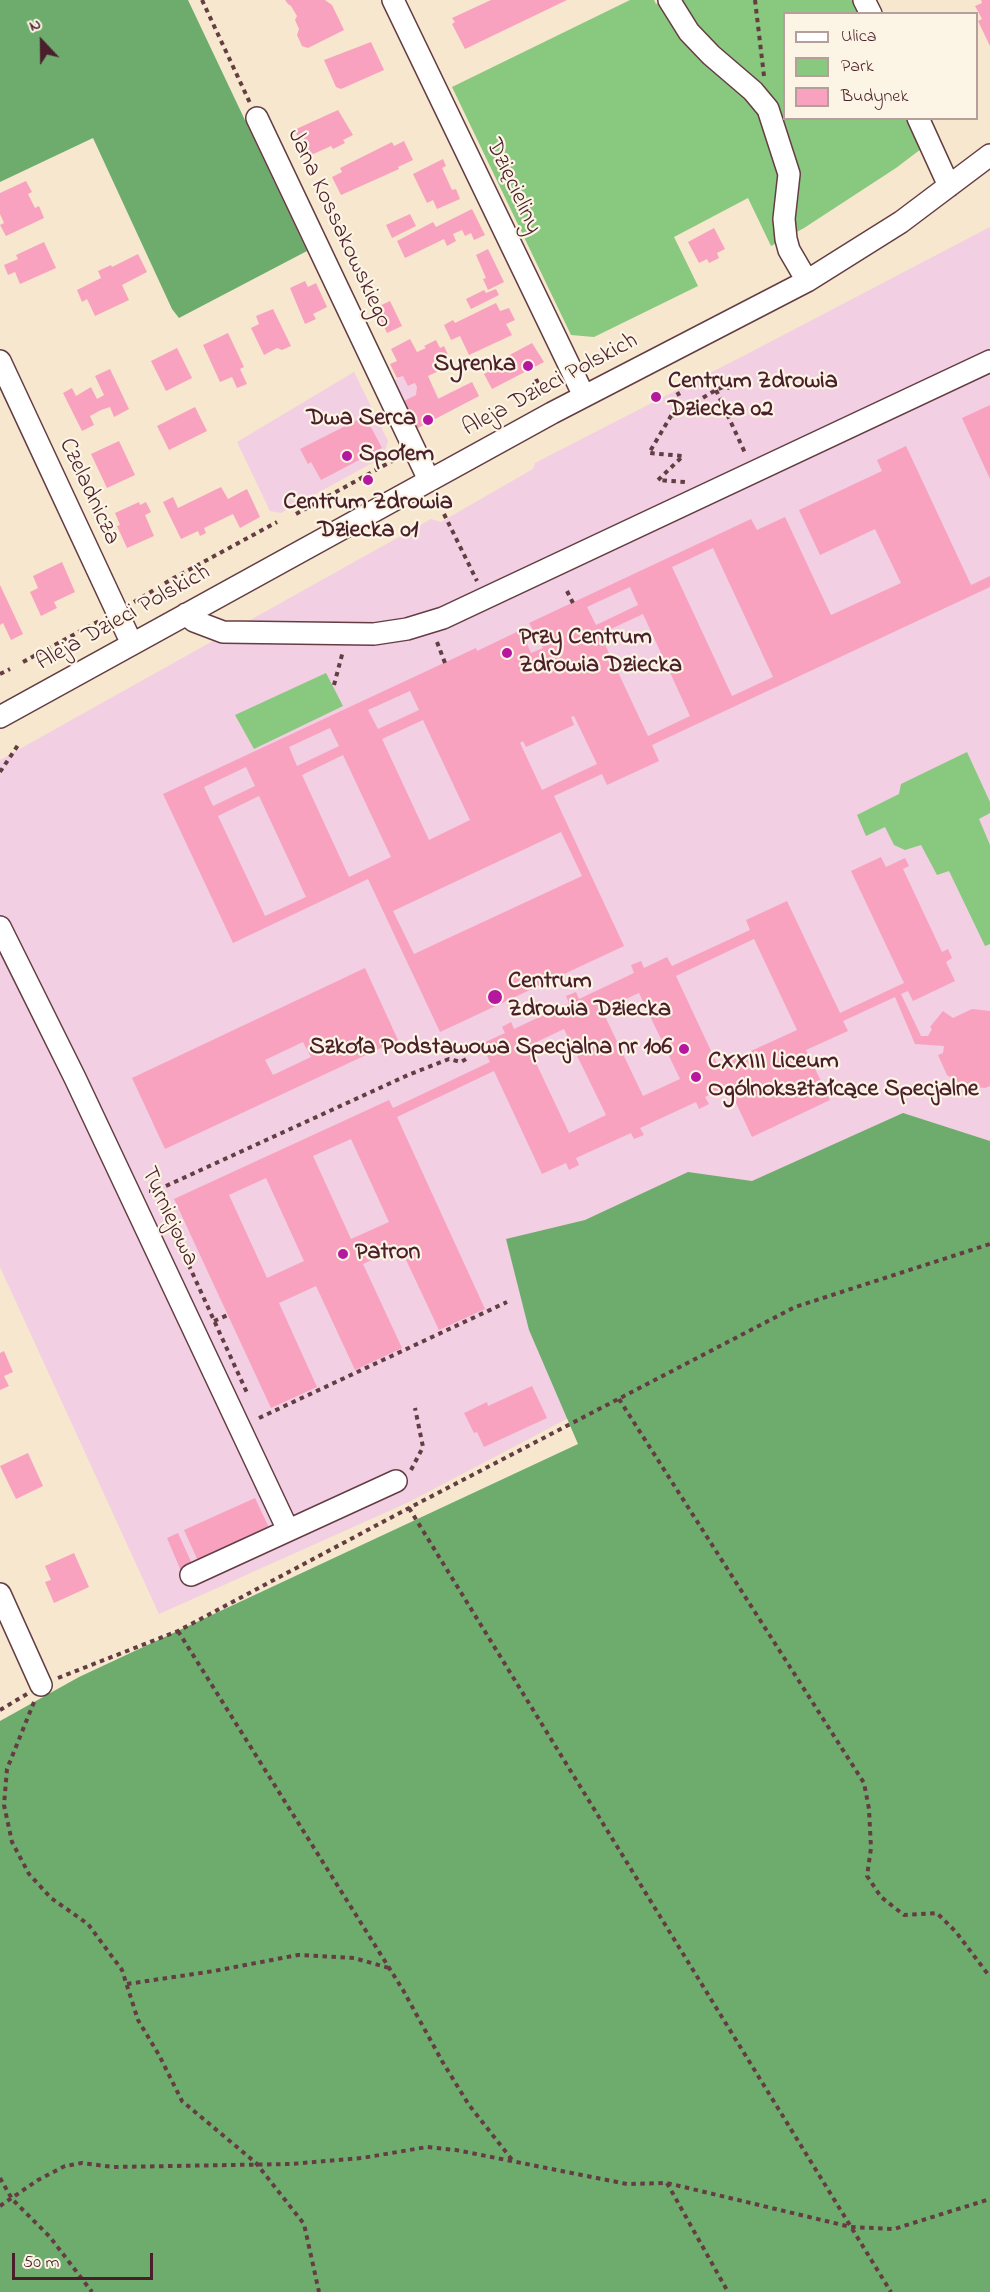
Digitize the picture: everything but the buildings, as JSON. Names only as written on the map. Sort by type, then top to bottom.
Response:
[{"type":"street","name":"Dzięcieliny","points":[[393,0],[584,396]]},
{"type":"street","points":[[669,0],[689,32],[711,55],[753,91],[768,110],[789,174],[784,219],[786,239],[789,250],[807,281]]},
{"type":"street","name":"Jana Kossakowskiego","points":[[257,118],[429,480]]},
{"type":"street","points":[[919,120],[949,186]]},
{"type":"street","name":"Aleja Dzieci Polskich","points":[[0,717],[584,396],[807,281],[901,222],[990,155]]},
{"type":"street","name":"Czeladnicza","points":[[0,361],[132,644]]},
{"type":"street","points":[[186,614],[194,621],[223,632],[374,634],[407,629],[434,620],[990,361]]},
{"type":"street","name":"Turniejowa","points":[[0,927],[80,1088],[288,1530]]},
{"type":"street","points":[[191,1575],[396,1481]]},
{"type":"street","points":[[0,1594],[41,1685]]},
{"type":"path","name":"Jana Kossakowskiego","points":[[202,0],[257,118]]},
{"type":"path","points":[[754,0],[764,77]]},
{"type":"path","points":[[536,379],[540,388]]},
{"type":"path","points":[[673,384],[681,399],[649,453],[683,456],[658,480],[687,482]]},
{"type":"path","points":[[671,417],[716,390],[723,387],[730,388]]},
{"type":"path","points":[[716,390],[748,458]]},
{"type":"path","points":[[296,514],[394,460]]},
{"type":"path","points":[[444,514],[478,584]]},
{"type":"path","points":[[128,605],[277,522]]},
{"type":"path","points":[[567,591],[573,603]]},
{"type":"path","points":[[23,662],[101,619]]},
{"type":"path","points":[[437,642],[445,663]]},
{"type":"path","points":[[334,685],[344,648]]},
{"type":"path","points":[[0,674],[10,669]]},
{"type":"path","points":[[0,772],[18,745]]},
{"type":"path","points":[[146,1192],[155,1191],[408,1075],[449,1059],[461,1062],[468,1058]]},
{"type":"path","points":[[155,1191],[249,1396]]},
{"type":"path","points":[[0,1710],[41,1685],[178,1631],[795,1307],[990,1244]]},
{"type":"path","points":[[259,1418],[507,1302]]},
{"type":"path","points":[[619,1400],[864,1783],[869,1809],[871,1848],[867,1876],[881,1897],[904,1915],[937,1912],[956,1932],[990,1977]]},
{"type":"path","points":[[254,1407],[263,1428]]},
{"type":"path","points":[[396,1481],[414,1468],[423,1447],[416,1408]]},
{"type":"path","points":[[409,1508],[891,2292]]},
{"type":"path","points":[[178,1631],[390,1969],[442,2061],[470,2105],[514,2162]]},
{"type":"path","points":[[41,1685],[7,1769],[4,1805],[12,1842],[29,1874],[51,1898],[88,1924],[122,1970],[138,2020],[159,2055],[182,2102],[256,2163],[304,2224],[319,2292]]},
{"type":"path","points":[[0,1765],[7,1769]]},
{"type":"path","points":[[127,1984],[298,1955],[354,1958],[390,1969]]},
{"type":"path","points":[[0,2206],[65,2166],[82,2163],[113,2166],[291,2164],[362,2158],[427,2147],[456,2150],[627,2184],[667,2183],[851,2228],[894,2229],[990,2199]]},
{"type":"path","points":[[0,2178],[12,2199],[50,2237],[92,2292]]},
{"type":"path","points":[[667,2183],[728,2292]]},
{"type":"shaded area","name":"Centrum Zdrowia Dziecka","points":[[990,227],[990,1235],[789,1302],[409,1502],[159,1614],[0,1267],[0,760],[431,519],[441,522],[533,469],[535,463]]},
{"type":"shaded area","points":[[354,372],[388,441],[383,457],[281,513],[270,511],[237,442]]},
{"type":"shaded area","points":[[403,376],[409,386],[428,377],[439,398],[472,382],[479,396],[414,430],[390,382]]},
{"type":"green space","points":[[0,0],[188,0],[307,251],[179,318],[172,309],[93,138],[0,182]]},
{"type":"green space","points":[[630,0],[654,0],[656,4],[662,0],[858,0],[864,12],[783,12],[783,120],[912,120],[925,146],[896,168],[804,228],[771,246],[748,198],[674,237],[698,286],[594,337],[571,335],[452,87]]},
{"type":"green space","points":[[326,673],[343,706],[254,749],[235,715]]},
{"type":"green space","points":[[967,752],[990,802],[990,813],[979,819],[990,845],[990,944],[985,946],[949,871],[937,875],[921,845],[905,850],[894,845],[885,827],[866,836],[857,815],[899,794],[901,784]]},
{"type":"green space","points":[[903,1113],[990,1141],[990,2292],[0,2292],[0,1721],[79,1677],[578,1444],[529,1330],[506,1239],[585,1220],[688,1172],[752,1181]]},
{"type":"place","name":"Syrenka","points":[[528,366]]},
{"type":"place","name":"Centrum Zdrowia Dziecka 02","points":[[656,397]]},
{"type":"place","name":"Dwa Serca","points":[[428,420]]},
{"type":"place","name":"Społem","points":[[347,456]]},
{"type":"place","name":"Centrum Zdrowia Dziecka 01","points":[[368,480]]},
{"type":"place","name":"Przy Centrum Zdrowia Dziecka","points":[[507,653]]},
{"type":"place","name":"Centrum Zdrowia Dziecka","points":[[495,997]]},
{"type":"place","name":"Szkoła Podstawowa Specjalna nr 106","points":[[684,1049]]},
{"type":"place","name":"CXXIII Liceum Ogólnokształcące Specjalne","points":[[696,1077]]},
{"type":"place","name":"Patron","points":[[343,1254]]}]
